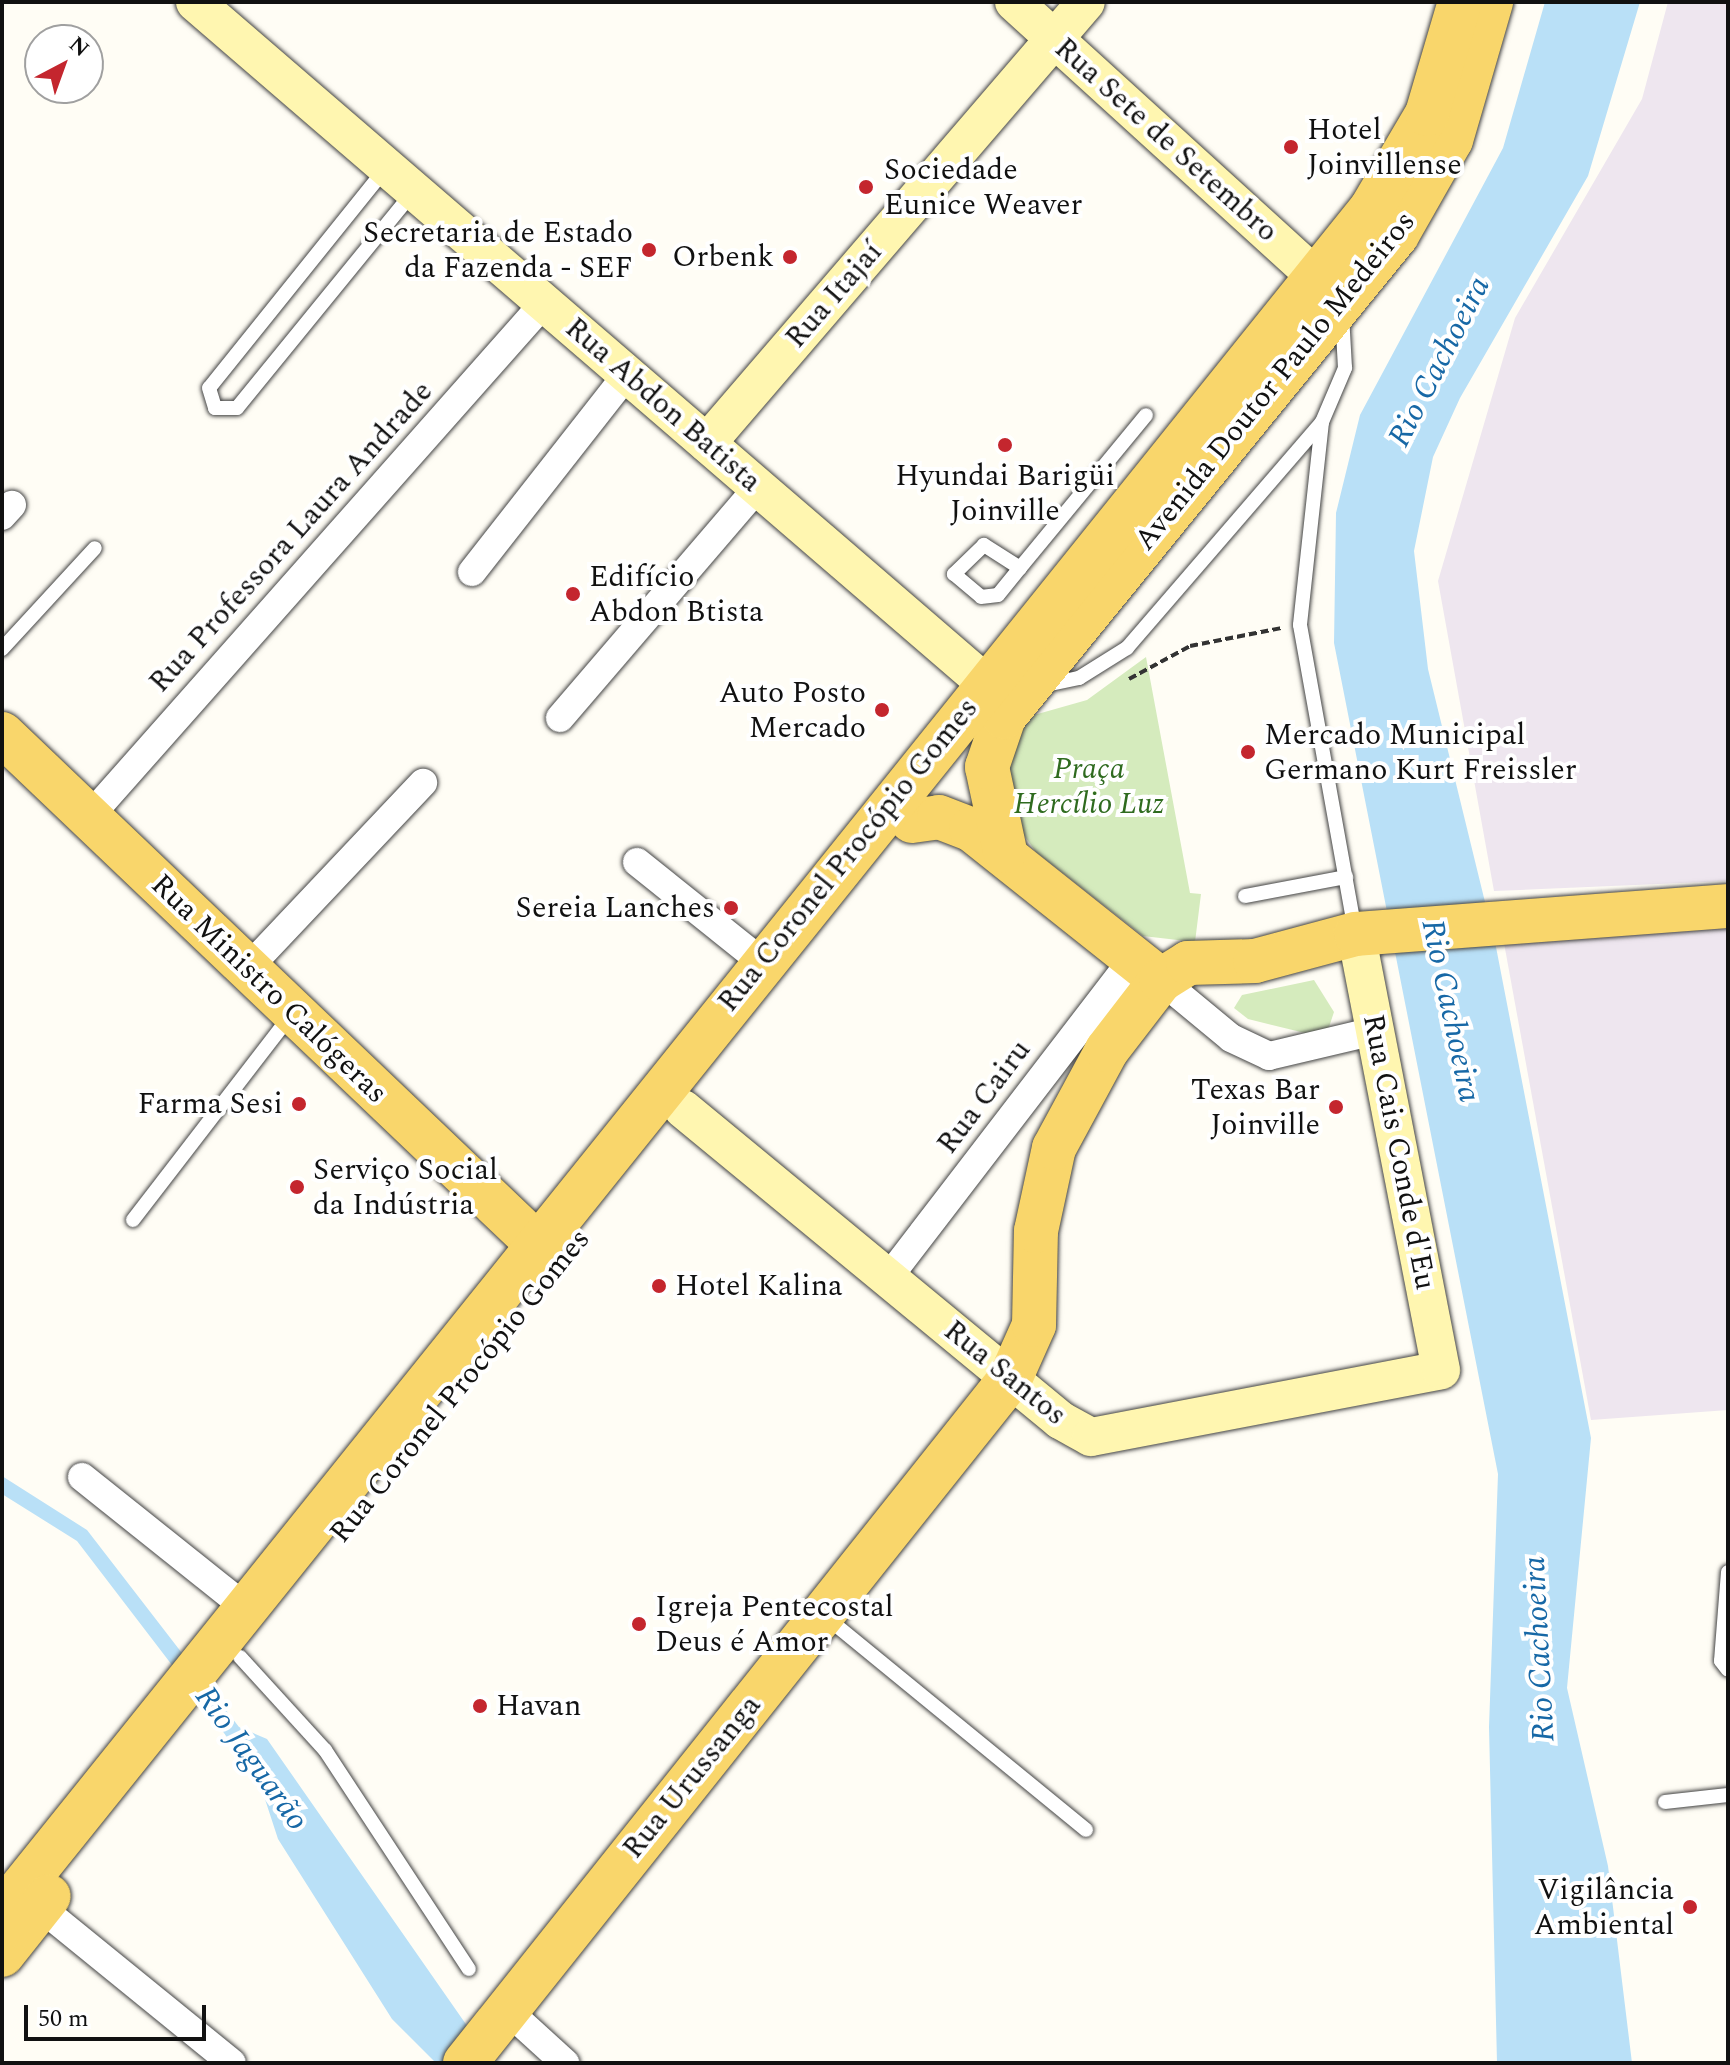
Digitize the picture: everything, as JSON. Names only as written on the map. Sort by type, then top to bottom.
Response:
[{"type":"main road","name":"Avenida Doutor Paulo Medeiros","points":[[1005,685],[1329,292],[1407,152],[1441,77],[1460,2]]},
{"type":"main road","name":"Avenida Doutor Paulo Medeiros","points":[[1329,292],[1397,235],[1451,140],[1491,2]]},
{"type":"main road","name":"Rua Coronel Procópio Gomes","points":[[2,1955],[21,1910],[178,1713],[223,1664],[683,1109],[969,746],[1005,685]]},
{"type":"main road","name":"Rua Coronel Procópio Gomes","points":[[223,1664],[246,1608],[762,962],[1005,685]]},
{"type":"main road","points":[[1005,685],[987,767],[1005,851]]},
{"type":"main road","name":"Rua Ministro Calógeras","points":[[2,734],[537,1244]]},
{"type":"main road","points":[[912,821],[954,820],[1005,851],[1148,968],[1255,961],[1365,933],[1728,906]]},
{"type":"main road","name":"Rua Urussanga","points":[[489,2033],[1010,1379],[1034,1325],[1036,1231],[1054,1148],[1148,968]]},
{"type":"street","name":"Rua Abdon Batista","points":[[195,2],[544,303],[629,372],[758,487],[1005,685]]},
{"type":"street","name":"Rua Sete de Setembro","points":[[1014,2],[1329,292]]},
{"type":"street","name":"Rua Itajaí","points":[[707,443],[1086,2]]},
{"type":"street","name":"Rua Professora Laura Andrade","points":[[89,817],[544,303]]},
{"type":"street","points":[[472,572],[629,372]]},
{"type":"street","points":[[560,718],[758,487]]},
{"type":"street","points":[[248,968],[423,783]]},
{"type":"street","points":[[637,862],[762,962]]},
{"type":"street","name":"Rua Cais Conde d'Eu","points":[[1365,933],[1375,1031],[1441,1370]]},
{"type":"street","points":[[1148,968],[1231,1038],[1269,1056],[1375,1031]]},
{"type":"street","name":"Rua Cairu","points":[[888,1278],[1148,968]]},
{"type":"street","name":"Rua Santos","points":[[683,1109],[1075,1430],[1110,1437],[1441,1370]]},
{"type":"street","points":[[82,1477],[246,1608]]},
{"type":"street","points":[[21,1910],[232,2063]]},
{"type":"street","points":[[489,2033],[538,2063]]},
{"type":"street","points":[[489,2033],[565,2063]]},
{"type":"lane","points":[[400,179],[237,408],[215,408],[209,388],[400,179]]},
{"type":"lane","points":[[1329,292],[1345,368],[1322,422],[1300,625],[1346,877],[1365,933]]},
{"type":"lane","points":[[1020,568],[1146,415]]},
{"type":"lane","points":[[1005,685],[1079,678],[1127,648],[1322,422]]},
{"type":"lane","points":[[2,649],[95,548]]},
{"type":"lane","points":[[1245,896],[1346,877]]},
{"type":"lane","points":[[133,1220],[293,1012]]},
{"type":"lane","points":[[1728,1572],[1721,1661],[1728,1670]]},
{"type":"lane","points":[[822,1614],[1086,1830]]},
{"type":"lane","points":[[223,1664],[325,1750],[469,1969]]},
{"type":"lane","points":[[1665,1802],[1728,1795]]},
{"type":"path","points":[[1129,679],[1190,646],[1300,625]]},
{"type":"shaded area","points":[[1668,2],[1728,2],[1728,881],[1494,891],[1438,581],[1515,318],[1642,99]]},
{"type":"shaded area","points":[[1728,927],[1728,1410],[1591,1420],[1504,943]]},
{"type":"green space","name":"Praça Hercílio Luz","points":[[1146,657],[1190,893],[1201,894],[1195,942],[1143,936],[1036,852],[1016,824],[1005,774],[1027,717],[1087,700]]},
{"type":"green space","points":[[1314,980],[1334,1012],[1328,1030],[1309,1034],[1248,1019],[1234,1008],[1242,995]]},
{"type":"water","name":"Rio Cachoeira","points":[[1545,2],[1640,2],[1588,176],[1460,398],[1433,457],[1414,551],[1428,669],[1496,947],[1591,1438],[1567,1688],[1608,1866],[1632,2063],[1497,2063],[1489,1727],[1498,1474],[1334,643],[1336,513],[1360,415],[1503,148]]},
{"type":"water","name":"Rio Jaguarão","points":[[2,1476],[87,1530],[239,1727],[267,1739],[493,2063],[436,2063],[392,2019],[278,1839],[261,1787],[224,1733],[77,1541],[2,1494]]},
{"type":"place","name":"Hotel Joinvillense","points":[[1291,147]]},
{"type":"place","name":"Sociedade Eunice Weaver","points":[[866,187]]},
{"type":"place","name":"Secretaria de Estado da Fazenda - SEF","points":[[649,250]]},
{"type":"place","name":"Orbenk","points":[[790,257]]},
{"type":"place","name":"Hyundai Barigüi Joinville","points":[[1005,445]]},
{"type":"place","name":"Edifício Abdon Btista","points":[[573,594]]},
{"type":"place","name":"Auto Posto Mercado","points":[[882,710]]},
{"type":"place","name":"Mercado Municipal Germano Kurt Freissler","points":[[1248,752]]},
{"type":"place","name":"Sereia Lanches","points":[[731,908]]},
{"type":"place","name":"Farma Sesi","points":[[299,1104]]},
{"type":"place","name":"Texas Bar Joinville","points":[[1336,1107]]},
{"type":"place","name":"Serviço Social da Indústria","points":[[297,1187]]},
{"type":"place","name":"Hotel Kalina","points":[[659,1286]]},
{"type":"place","name":"Igreja Pentecostal Deus é Amor","points":[[639,1624]]},
{"type":"place","name":"Havan","points":[[480,1706]]},
{"type":"place","name":"Vigilância Ambiental","points":[[1690,1907]]}]
